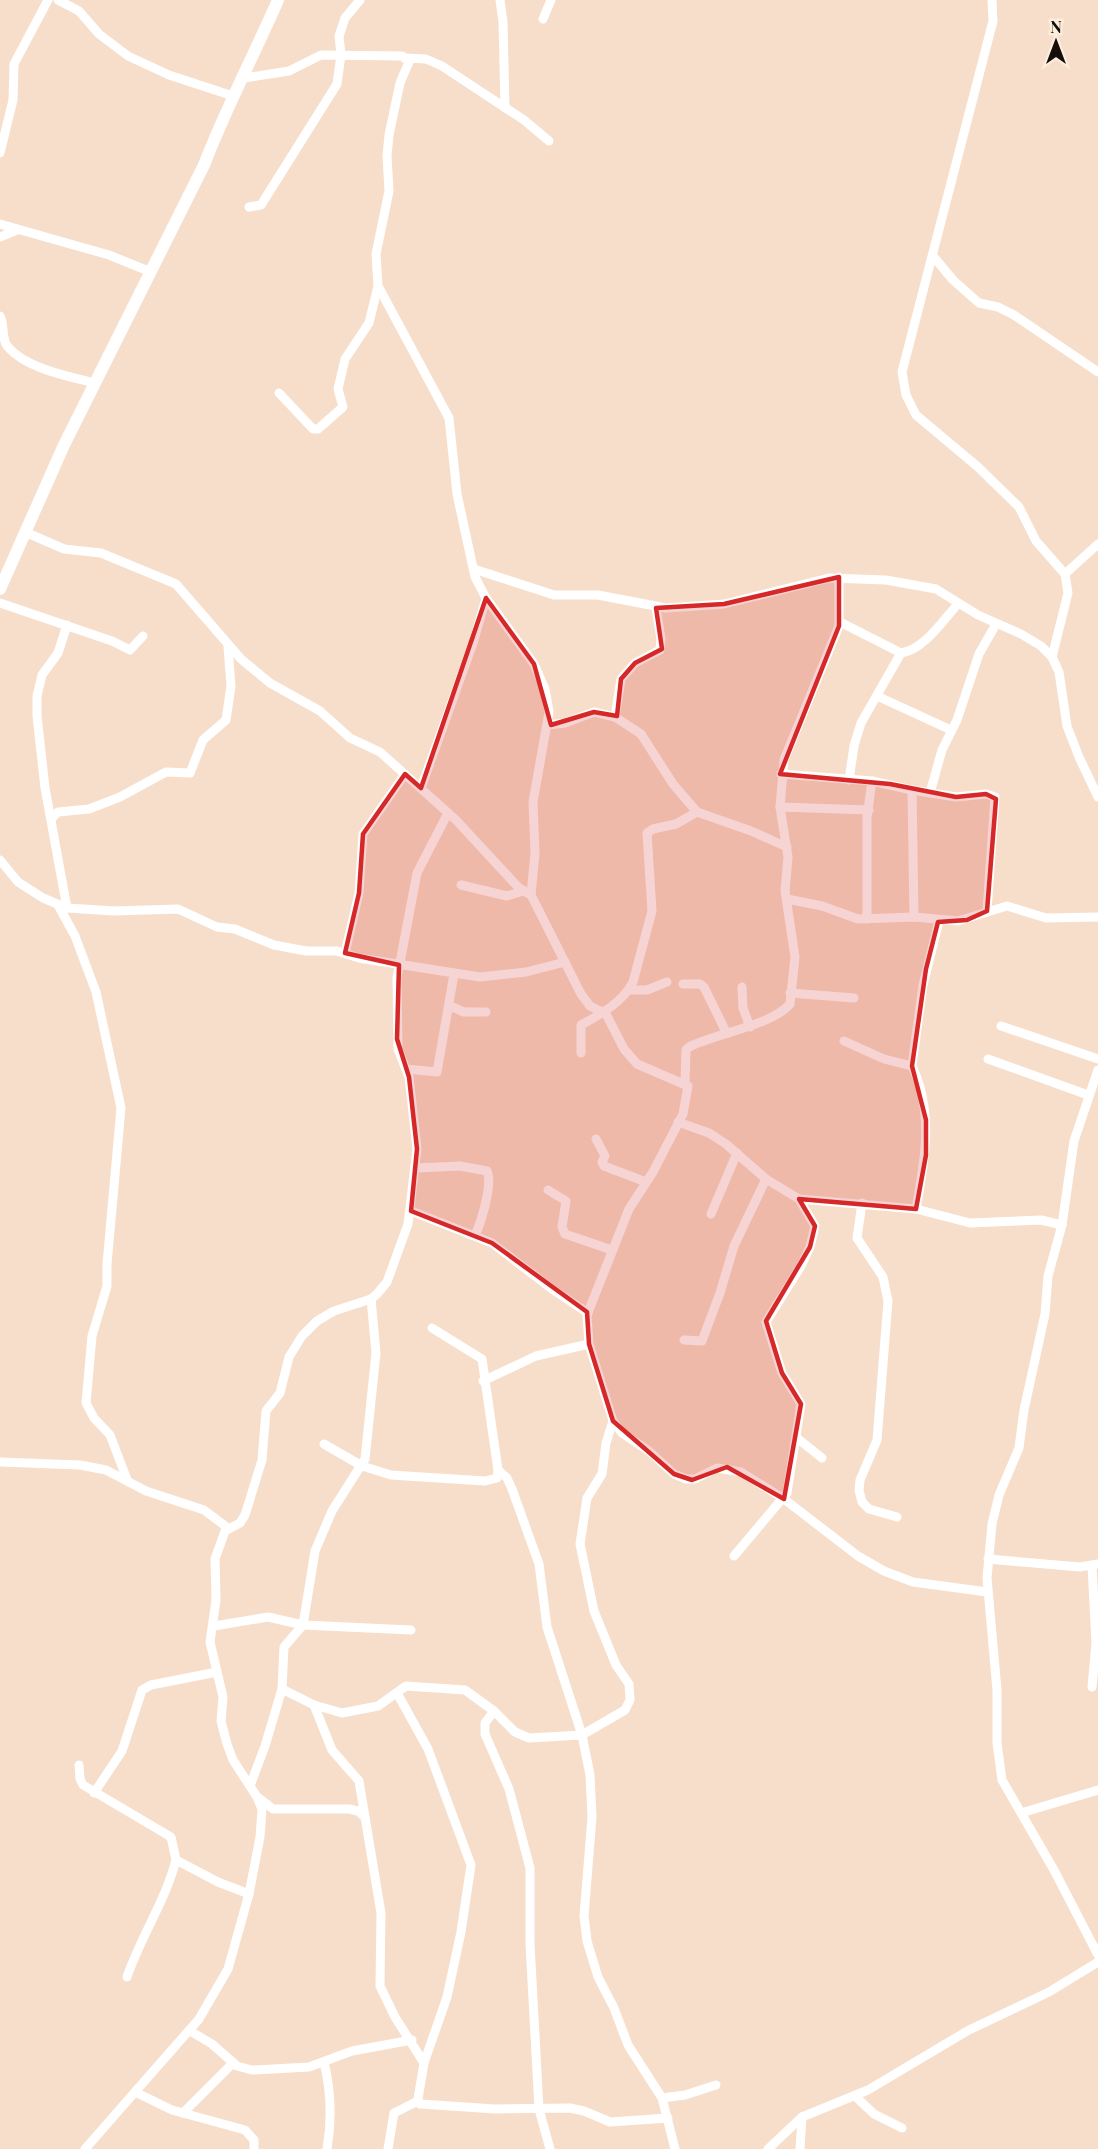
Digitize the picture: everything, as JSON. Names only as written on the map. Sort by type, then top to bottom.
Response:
[{"type":"main road","points":[[0,589],[6,562],[25,532],[94,383],[204,165],[278,0]]},
{"type":"street","points":[[0,153],[13,96],[14,64],[48,0]]},
{"type":"street","points":[[58,0],[79,12],[99,34],[128,56],[168,75],[233,96]]},
{"type":"street","points":[[249,207],[261,205],[337,84],[341,55],[339,36],[343,23],[360,0]]},
{"type":"street","points":[[500,0],[503,22],[505,108]]},
{"type":"street","points":[[543,19],[551,0]]},
{"type":"street","points":[[992,0],[993,21],[902,372],[906,395],[916,416],[978,467],[1019,507],[1036,542],[1065,574],[1068,593],[1052,657]]},
{"type":"street","points":[[244,78],[290,71],[321,55],[426,59],[442,66],[549,141]]},
{"type":"street","points":[[279,393],[315,430],[343,407],[338,389],[345,359],[369,323],[378,286],[376,254],[389,195],[389,135],[400,83],[408,66],[406,58]]},
{"type":"street","points":[[0,224],[99,252],[151,272]]},
{"type":"street","points":[[0,237],[18,230]]},
{"type":"street","points":[[933,256],[953,280],[979,303],[998,307],[1014,315],[1098,372]]},
{"type":"street","points":[[378,286],[449,418],[459,503],[474,569],[486,598],[534,664],[545,689],[549,712],[533,802],[535,853],[527,893]]},
{"type":"street","points":[[0,316],[5,343],[10,349],[40,368],[94,383]]},
{"type":"street","points":[[25,532],[64,549],[101,553],[176,584],[228,647],[270,683],[320,711],[350,738],[371,746],[405,774],[448,813],[527,893],[587,1003],[604,1012],[611,1021],[624,1049],[637,1064],[684,1083],[688,1087],[686,1104],[678,1122],[629,1209],[586,1321],[589,1344],[613,1421],[622,1433],[649,1451],[674,1474],[692,1480],[712,1469],[727,1467],[741,1472],[784,1499],[858,1556],[884,1571],[913,1582],[987,1592]]},
{"type":"street","points":[[1065,574],[1098,544]]},
{"type":"street","points":[[474,569],[554,595],[598,595],[656,608],[724,604],[839,577],[908,582],[936,589],[958,604],[996,624],[1021,633],[1041,646],[1052,657],[1059,672],[1067,726],[1078,758],[1098,797]]},
{"type":"street","points":[[684,1083],[687,1049],[726,1032],[750,1027],[787,1008],[795,957],[787,899],[787,847],[780,807],[781,774],[784,760],[840,622],[839,577]]},
{"type":"street","points":[[421,788],[473,643],[486,598]]},
{"type":"street","points":[[0,603],[67,625],[130,650],[142,636]]},
{"type":"street","points":[[849,780],[854,746],[861,723],[901,653],[910,650],[929,635],[958,604]]},
{"type":"street","points":[[615,717],[621,679],[635,663],[660,650],[661,639],[656,608]]},
{"type":"street","points":[[840,622],[901,653]]},
{"type":"street","points":[[930,793],[942,750],[979,654],[996,624]]},
{"type":"street","points":[[67,625],[58,653],[42,675],[37,696],[38,734],[63,906],[96,992],[121,1108],[107,1264],[109,1279],[92,1336],[86,1403],[94,1418],[110,1435],[128,1482]]},
{"type":"street","points":[[51,819],[58,812],[83,810],[120,797],[166,772],[190,773],[203,740],[226,720],[231,686],[228,647]]},
{"type":"street","points":[[877,696],[951,730]]},
{"type":"street","points":[[547,725],[565,723],[594,712],[615,717],[641,734],[673,784],[697,812],[742,827],[787,847]]},
{"type":"street","points":[[345,953],[359,893],[363,834],[405,774]]},
{"type":"street","points":[[781,774],[872,781],[956,797],[992,795],[996,799],[987,911]]},
{"type":"street","points":[[867,919],[869,810],[872,781]]},
{"type":"street","points":[[912,790],[914,917]]},
{"type":"street","points":[[780,807],[869,810]]},
{"type":"street","points":[[581,1053],[581,1025],[604,1012],[629,990],[652,911],[647,833],[676,824],[697,812]]},
{"type":"street","points":[[85,2149],[190,2031],[228,1969],[249,1894],[262,1816],[257,1797],[233,1760],[221,1720],[223,1697],[210,1642],[216,1600],[215,1559],[221,1538],[228,1528],[236,1525],[245,1515],[262,1460],[267,1411],[279,1394],[285,1366],[298,1342],[317,1321],[330,1312],[371,1299],[387,1282],[411,1211],[416,1168],[413,1104],[397,1038],[399,965],[417,873],[448,813]]},
{"type":"street","points":[[0,860],[18,882],[63,906],[114,911],[177,909],[217,927],[252,934],[274,945],[306,951],[345,953],[359,958],[454,974],[504,975],[541,970],[565,962]]},
{"type":"street","points":[[461,885],[507,896],[527,893]]},
{"type":"street","points":[[787,899],[822,906],[851,918],[867,919],[914,917],[939,921],[967,920],[987,911],[1007,906],[1046,918],[1098,917]]},
{"type":"street","points":[[916,1209],[926,1155],[926,1120],[918,1078],[912,1066],[923,985],[939,921]]},
{"type":"street","points":[[406,1069],[437,1072],[454,974]]},
{"type":"street","points":[[629,990],[647,990],[667,982]]},
{"type":"street","points":[[682,984],[700,984],[704,987],[726,1032]]},
{"type":"street","points":[[742,987],[743,1008],[750,1027]]},
{"type":"street","points":[[790,993],[854,998]]},
{"type":"street","points":[[450,1006],[464,1012],[486,1012]]},
{"type":"street","points":[[1001,1026],[1098,1059]]},
{"type":"street","points":[[844,1041],[884,1059],[912,1066]]},
{"type":"street","points":[[988,1059],[1088,1095]]},
{"type":"street","points":[[1098,1070],[1074,1141],[1062,1226],[1048,1276],[1045,1314],[1024,1410],[1019,1448],[999,1494],[988,1558],[987,1592],[996,1671],[998,1760],[1003,1782],[1098,1955]]},
{"type":"street","points":[[678,1122],[709,1133],[737,1153],[766,1179],[799,1199],[916,1209],[963,1222],[1041,1220],[1062,1226]]},
{"type":"street","points":[[596,1139],[605,1156],[602,1162],[604,1166],[646,1182]]},
{"type":"street","points":[[711,1215],[737,1153]]},
{"type":"street","points":[[416,1168],[460,1167],[487,1172],[489,1183],[482,1220],[475,1235]]},
{"type":"street","points":[[684,1340],[702,1341],[734,1246],[766,1179]]},
{"type":"street","points":[[548,1190],[566,1201],[562,1227],[565,1234],[612,1250]]},
{"type":"street","points":[[734,1556],[784,1499],[797,1438],[801,1404],[782,1373],[766,1322],[810,1247],[814,1226],[799,1199]]},
{"type":"street","points":[[862,1203],[857,1238],[883,1277],[888,1301],[877,1440],[860,1480],[859,1490],[862,1502],[869,1509],[897,1517]]},
{"type":"street","points":[[411,1211],[492,1243],[552,1289],[588,1313]]},
{"type":"street","points":[[250,1786],[266,1746],[282,1689],[284,1647],[303,1625],[319,1539],[336,1504],[362,1466],[367,1450],[376,1353],[371,1299]]},
{"type":"street","points":[[324,1444],[362,1466],[391,1475],[484,1481],[497,1478],[498,1470],[481,1358],[432,1328]]},
{"type":"street","points":[[483,1381],[536,1356],[589,1344]]},
{"type":"street","points":[[282,1689],[314,1706],[342,1713],[360,1712],[378,1706],[409,1686],[465,1690],[494,1711],[523,1737],[582,1734],[625,1710],[631,1695],[629,1684],[616,1665],[594,1611],[580,1544],[587,1498],[602,1474],[606,1443],[613,1421]]},
{"type":"street","points":[[797,1438],[822,1458]]},
{"type":"street","points":[[0,1462],[80,1465],[106,1470],[146,1491],[204,1510],[228,1528]]},
{"type":"street","points":[[498,1470],[507,1478],[512,1489],[539,1564],[547,1627],[582,1734],[592,1792],[584,1916],[586,1941],[598,1977],[614,2008],[628,2045],[662,2098],[675,2149]]},
{"type":"street","points":[[988,1558],[1095,1565],[1096,1643],[1092,1687]]},
{"type":"street","points":[[214,1626],[268,1617],[303,1625],[411,1630]]},
{"type":"street","points":[[94,1792],[122,1751],[142,1690],[151,1685],[217,1672]]},
{"type":"street","points":[[397,1693],[428,1749],[471,1865],[461,1932],[447,1997],[424,2062],[418,2101]]},
{"type":"street","points":[[314,1706],[332,1750],[359,1781],[381,1913],[380,1986],[395,2017],[412,2040],[424,2062]]},
{"type":"street","points":[[494,1711],[485,1723],[485,1734],[508,1788],[530,1868],[530,1944],[539,2109],[550,2149]]},
{"type":"street","points":[[79,1765],[81,1782],[171,1837],[176,1860],[154,1920],[138,1943],[127,1977]]},
{"type":"street","points":[[1021,1814],[1098,1790]]},
{"type":"street","points":[[257,1797],[273,1809]]},
{"type":"street","points":[[262,1816],[273,1809],[349,1809],[358,1811],[365,1817]]},
{"type":"street","points":[[176,1860],[218,1882],[249,1894]]},
{"type":"street","points":[[768,2149],[802,2117],[855,2096],[969,2030],[1049,1992],[1098,1962]]},
{"type":"street","points":[[190,2031],[212,2044],[240,2067],[260,2071],[298,2069],[352,2051],[412,2040]]},
{"type":"street","points":[[324,2062],[330,2103],[327,2149]]},
{"type":"street","points":[[183,2113],[233,2063]]},
{"type":"street","points":[[662,2098],[685,2095],[716,2085]]},
{"type":"street","points":[[135,2092],[160,2105],[247,2131],[254,2140],[254,2149]]},
{"type":"street","points":[[855,2096],[874,2114],[902,2128]]},
{"type":"street","points":[[418,2101],[422,2105],[438,2107],[584,2111],[610,2122],[668,2118]]},
{"type":"street","points":[[388,2149],[396,2111],[418,2101]]},
{"type":"street","points":[[800,2149],[802,2117]]},
{"type":"highlighted area","points":[[839,577],[839,626],[780,774],[890,784],[956,797],[986,794],[996,799],[987,911],[967,920],[938,922],[926,969],[912,1066],[926,1120],[926,1155],[916,1209],[799,1199],[815,1226],[810,1247],[766,1321],[782,1373],[801,1404],[784,1499],[727,1467],[692,1480],[674,1474],[613,1421],[589,1344],[587,1312],[492,1243],[411,1211],[417,1149],[409,1077],[397,1039],[399,965],[345,953],[359,893],[363,834],[405,774],[421,788],[486,598],[534,664],[551,725],[594,712],[617,716],[621,679],[635,663],[662,649],[656,608],[724,604]]}]
